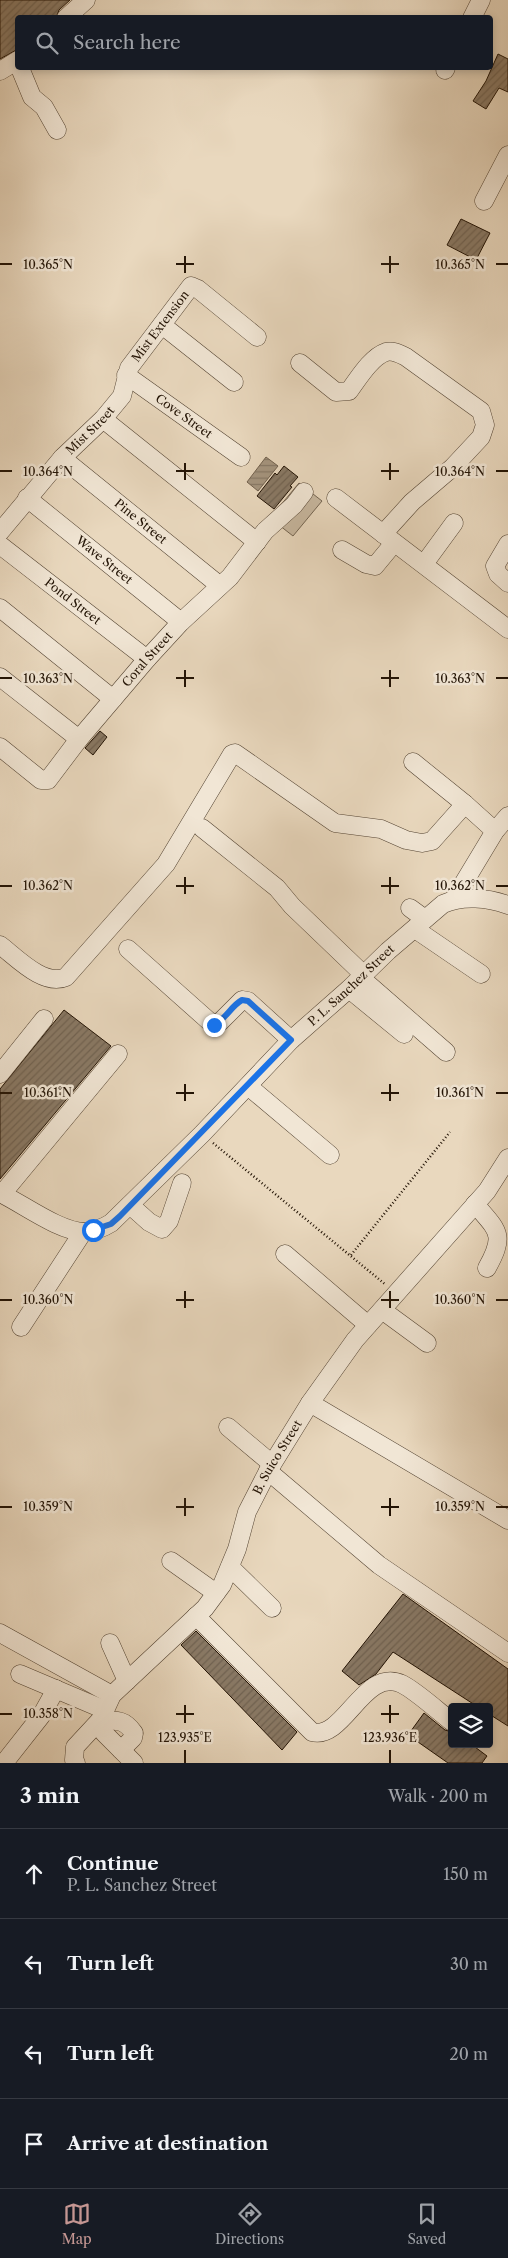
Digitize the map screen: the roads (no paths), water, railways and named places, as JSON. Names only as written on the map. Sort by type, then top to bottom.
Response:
[{"type":"street","points":[[474,15],[481,0]]},
{"type":"street","points":[[71,15],[86,7]]},
{"type":"street","points":[[0,71],[15,61]]},
{"type":"street","points":[[21,70],[32,96],[44,107],[57,130]]},
{"type":"street","points":[[484,201],[508,155]]},
{"type":"street","name":"Mist Extension","points":[[122,396],[129,368],[191,286],[198,289],[257,336]]},
{"type":"street","points":[[162,324],[234,382]]},
{"type":"street","points":[[300,363],[336,392],[342,393],[349,391],[379,356],[387,352],[396,352],[406,357],[481,411],[485,425],[481,437],[453,467],[412,502],[388,539],[375,566],[366,564],[342,550]]},
{"type":"street","name":"Cove Street","points":[[126,376],[241,458]]},
{"type":"street","name":"Mist Street","points":[[0,532],[62,458],[103,419],[122,396]]},
{"type":"street","points":[[103,419],[257,542]]},
{"type":"street","name":"Pine Street","points":[[62,458],[220,585]]},
{"type":"street","name":"Coral Street","points":[[0,747],[45,782],[48,780],[79,739],[147,659],[181,622],[230,577],[257,542],[304,492]]},
{"type":"street","name":"Wave Street","points":[[27,498],[181,622]]},
{"type":"street","points":[[336,498],[508,629]]},
{"type":"street","points":[[424,564],[454,523]]},
{"type":"street","points":[[508,544],[495,566],[498,574],[508,583]]},
{"type":"street","name":"Pond Street","points":[[0,545],[147,659]]},
{"type":"street","points":[[0,608],[114,699]]},
{"type":"street","points":[[0,677],[79,739]]},
{"type":"street","points":[[0,945],[44,977],[58,981],[66,977],[166,864],[232,754],[235,753],[335,823],[381,829],[406,840],[422,843],[432,841],[466,804]]},
{"type":"street","points":[[413,762],[466,804],[495,831]]},
{"type":"street","points":[[454,899],[495,831],[508,816]]},
{"type":"street","points":[[202,828],[277,888],[404,1034]]},
{"type":"street","points":[[454,899],[480,899],[508,905]]},
{"type":"street","name":"P. L. Sanchez Street","points":[[83,1232],[103,1228],[111,1224],[202,1134],[291,1040],[443,904],[454,899]]},
{"type":"street","points":[[410,908],[420,924],[481,974]]},
{"type":"street","points":[[128,949],[214,1025],[220,1022],[238,1002],[242,1000],[248,1001],[291,1040]]},
{"type":"street","points":[[358,981],[446,1052]]},
{"type":"street","points":[[0,1074],[44,1019]]},
{"type":"street","points":[[21,1327],[83,1232],[60,1225],[1,1193],[118,1054]]},
{"type":"street","points":[[248,1086],[330,1155]]},
{"type":"street","name":"B. Suico Street","points":[[76,1763],[74,1760],[75,1747],[105,1712],[127,1681],[196,1616],[216,1593],[237,1549],[246,1512],[270,1467],[310,1403],[355,1340],[487,1190],[508,1158]]},
{"type":"street","points":[[130,1205],[149,1222],[162,1229],[169,1221],[182,1183]]},
{"type":"street","points":[[475,1204],[495,1229],[499,1239],[498,1249],[488,1268]]},
{"type":"street","points":[[286,1254],[368,1325]]},
{"type":"street","points":[[382,1310],[426,1343]]},
{"type":"street","points":[[310,1403],[508,1520]]},
{"type":"street","points":[[228,1427],[379,1565],[508,1653]]},
{"type":"street","points":[[171,1561],[216,1593]]},
{"type":"street","points":[[230,1567],[272,1608]]},
{"type":"street","points":[[196,1616],[312,1732],[325,1732],[334,1726],[371,1689],[381,1683],[391,1682],[402,1684],[448,1719]]},
{"type":"street","points":[[0,1633],[105,1712]]},
{"type":"street","points":[[110,1643],[127,1681]]},
{"type":"street","points":[[20,1674],[105,1712]]},
{"type":"street","points":[[4,1763],[41,1716],[56,1689]]},
{"type":"street","points":[[105,1712],[104,1733],[134,1763]]}]
